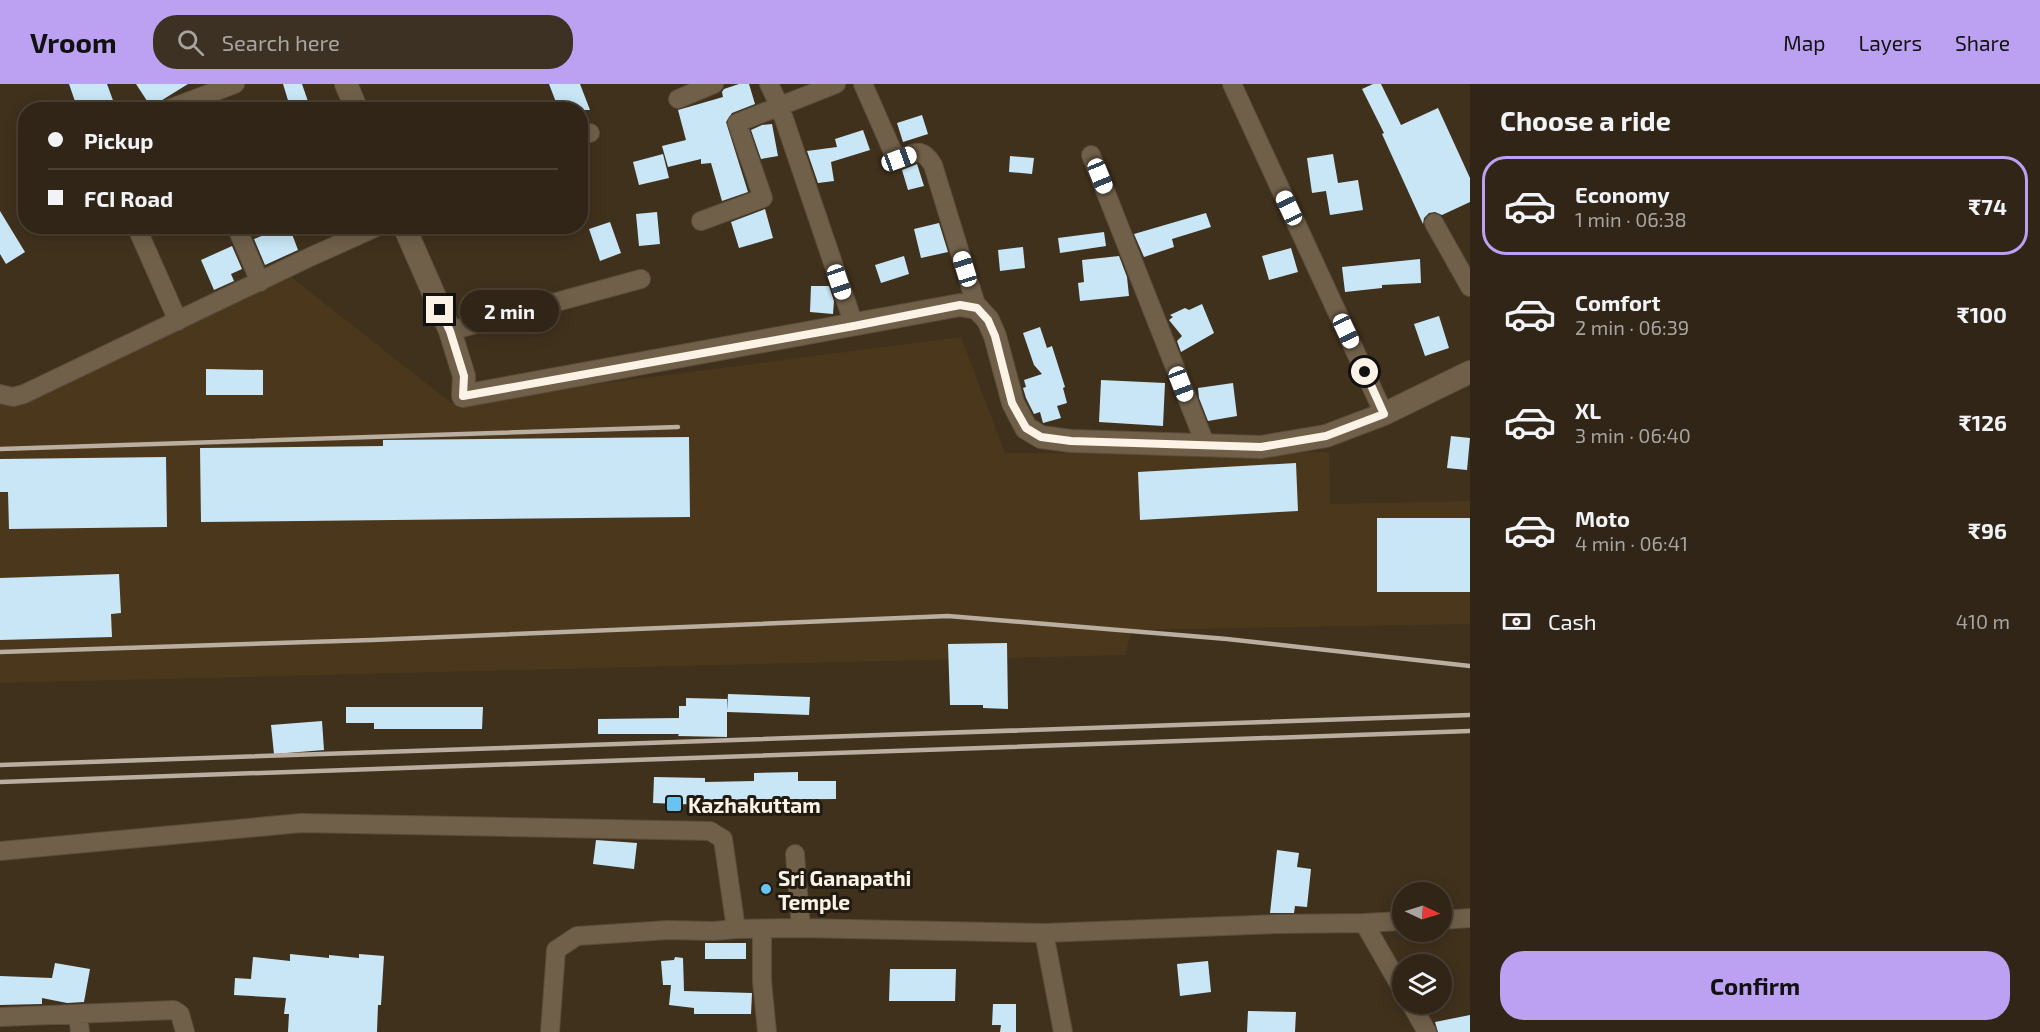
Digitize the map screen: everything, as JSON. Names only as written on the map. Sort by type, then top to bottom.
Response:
[{"type":"street","points":[[187,102],[235,84]]},
{"type":"street","points":[[346,84],[354,102]]},
{"type":"street","points":[[678,99],[714,84]]},
{"type":"street","points":[[769,84],[780,107],[854,326]]},
{"type":"street","points":[[701,221],[763,198],[737,123],[836,84]]},
{"type":"street","points":[[863,84],[892,150],[899,159],[918,152],[927,155],[933,165],[977,308],[988,320],[995,336],[1012,403],[1026,428],[1041,437],[1071,441],[1261,447],[1326,436],[1384,414],[1470,372]]},
{"type":"street","points":[[1232,84],[1384,414]]},
{"type":"street","points":[[1091,155],[1206,446]]},
{"type":"street","points":[[1434,223],[1470,287]]},
{"type":"street","points":[[140,234],[178,321]]},
{"type":"street","points":[[239,234],[260,282]]},
{"type":"street","points":[[0,394],[13,397],[24,394],[363,234]]},
{"type":"street","points":[[408,234],[450,331],[464,376],[463,396],[960,305],[977,308]]},
{"type":"street","points":[[450,331],[642,279]]},
{"type":"street","points":[[0,851],[301,823],[710,831],[723,839],[736,928]]},
{"type":"street","points":[[795,854],[801,928]]},
{"type":"street","points":[[1452,919],[1470,918]]},
{"type":"street","points":[[550,1032],[556,950],[577,936],[668,930],[714,931],[736,928],[1044,933],[1392,922]]},
{"type":"street","points":[[1364,923],[1392,972]]},
{"type":"street","points":[[762,929],[762,981],[767,1032]]},
{"type":"street","points":[[1044,933],[1063,1032]]},
{"type":"street","points":[[0,1017],[79,1023],[174,1010],[180,1014],[185,1032]]},
{"type":"street","points":[[1417,1014],[1427,1032]]},
{"type":"shaded area","points":[[290,276],[451,403],[961,337],[1005,453],[1329,452],[1330,504],[1470,501],[1470,624],[1132,630],[1125,655],[0,683],[0,402]]},
{"type":"building","points":[[69,84],[107,84],[114,102],[75,102]]},
{"type":"building","points":[[136,84],[188,84],[159,102],[148,102]]},
{"type":"building","points":[[283,84],[302,84],[308,102],[289,102]]},
{"type":"building","points":[[549,84],[580,84],[587,102],[556,102]]},
{"type":"building","points":[[739,84],[749,84],[755,104],[732,113],[726,122],[748,192],[722,201],[711,163],[701,164],[701,159],[668,167],[662,146],[686,140],[678,110],[723,97],[724,89]]},
{"type":"building","points":[[1373,84],[1381,84],[1401,125],[1438,108],[1470,178],[1470,202],[1442,215],[1435,212],[1429,213],[1424,218],[1423,224],[1382,134],[1384,133],[1362,89]]},
{"type":"building","points":[[922,115],[928,134],[903,142],[897,123]]},
{"type":"building","points":[[772,124],[778,156],[761,159],[751,130]]},
{"type":"building","points":[[863,130],[870,150],[831,162],[834,181],[818,183],[807,151],[837,147],[835,139]]},
{"type":"building","points":[[663,154],[669,178],[639,185],[633,162]]},
{"type":"building","points":[[1333,154],[1338,183],[1358,180],[1363,210],[1330,215],[1326,191],[1312,193],[1307,158]]},
{"type":"building","points":[[1010,156],[1034,158],[1032,174],[1009,172]]},
{"type":"building","points":[[917,164],[924,186],[908,190],[902,170]]},
{"type":"building","points":[[765,209],[773,238],[739,248],[731,222]]},
{"type":"building","points":[[0,211],[25,252],[6,264],[0,254]]},
{"type":"building","points":[[657,212],[660,244],[639,246],[636,214]]},
{"type":"building","points":[[1206,213],[1211,227],[1172,239],[1174,247],[1144,257],[1134,234]]},
{"type":"building","points":[[610,222],[621,253],[600,261],[589,229]]},
{"type":"building","points":[[939,223],[948,252],[921,258],[914,229]]},
{"type":"building","points":[[1104,232],[1106,246],[1060,253],[1058,238]]},
{"type":"building","points":[[266,234],[292,234],[298,250],[265,265],[254,239]]},
{"type":"building","points":[[232,246],[242,269],[231,274],[234,281],[214,290],[201,260]]},
{"type":"building","points":[[1023,247],[1025,268],[1000,271],[998,250]]},
{"type":"building","points":[[1291,248],[1298,272],[1269,280],[1262,256]]},
{"type":"building","points":[[904,256],[909,274],[881,283],[875,265]]},
{"type":"building","points":[[1119,256],[1127,277],[1129,296],[1080,301],[1078,283],[1084,282],[1082,260]]},
{"type":"building","points":[[1420,259],[1421,283],[1382,285],[1382,288],[1345,292],[1342,267]]},
{"type":"building","points":[[811,286],[829,286],[834,301],[833,314],[810,312]]},
{"type":"building","points":[[1202,304],[1214,333],[1181,352],[1177,341],[1182,336],[1169,320],[1173,317],[1170,315]]},
{"type":"building","points":[[1439,316],[1449,348],[1425,356],[1414,324]]},
{"type":"building","points":[[1040,327],[1047,348],[1052,346],[1065,387],[1063,388],[1067,403],[1057,406],[1061,418],[1043,423],[1040,412],[1034,414],[1023,388],[1026,387],[1024,380],[1042,374],[1034,365],[1023,333]]},
{"type":"building","points":[[206,369],[263,370],[263,395],[206,395]]},
{"type":"building","points":[[1101,380],[1165,383],[1163,426],[1099,422]]},
{"type":"building","points":[[1233,383],[1237,416],[1208,421],[1199,398],[1198,388]]},
{"type":"building","points":[[1451,436],[1470,438],[1467,470],[1447,468]]},
{"type":"building","points":[[689,437],[690,517],[201,522],[200,448],[383,446],[383,440]]},
{"type":"building","points":[[166,457],[167,527],[9,529],[8,492],[0,492],[0,459]]},
{"type":"building","points":[[1296,463],[1298,511],[1140,520],[1138,472]]},
{"type":"building","points":[[1377,518],[1470,518],[1470,592],[1377,592]]},
{"type":"building","points":[[119,574],[121,613],[111,614],[112,637],[0,640],[0,578]]},
{"type":"building","points":[[1007,643],[1008,709],[983,708],[983,705],[950,705],[948,644]]},
{"type":"building","points":[[728,694],[810,697],[809,715],[727,712],[727,737],[678,736],[679,734],[598,734],[598,719],[679,718],[679,706],[686,706],[686,698],[727,699],[727,711]]},
{"type":"building","points":[[346,707],[483,707],[482,729],[374,729],[374,723],[346,723]]},
{"type":"building","points":[[322,721],[324,750],[274,754],[271,725]]},
{"type":"building","points":[[798,772],[798,781],[836,781],[836,799],[704,800],[704,805],[653,803],[654,777],[705,778],[705,782],[754,781],[754,773]]},
{"type":"building","points":[[596,840],[637,843],[634,869],[593,864]]},
{"type":"building","points":[[1277,850],[1299,853],[1297,867],[1311,869],[1307,907],[1295,906],[1294,913],[1270,913]]},
{"type":"building","points":[[705,943],[746,943],[746,959],[705,959]]},
{"type":"building","points":[[290,954],[329,958],[329,955],[359,958],[359,954],[384,956],[377,1032],[288,1032],[289,1014],[284,1014],[286,998],[234,995],[235,978],[251,979],[253,957],[290,961]]},
{"type":"building","points":[[675,957],[683,958],[684,991],[752,993],[751,1014],[694,1014],[694,1008],[669,1005],[671,985],[663,985],[661,961],[674,960]]},
{"type":"building","points":[[1208,961],[1211,992],[1180,996],[1177,964]]},
{"type":"building","points":[[55,963],[90,969],[84,1002],[67,1003],[42,998],[42,1004],[0,1005],[0,976],[52,978]]},
{"type":"building","points":[[890,969],[956,969],[955,1001],[889,1001]]},
{"type":"building","points":[[993,1004],[1016,1004],[1016,1032],[1000,1032],[1001,1025],[992,1025]]},
{"type":"building","points":[[1248,1011],[1296,1012],[1295,1032],[1247,1032]]},
{"type":"building","points":[[1470,1015],[1470,1032],[1438,1032],[1435,1022]]},
{"type":"railway","points":[[0,449],[678,427]]},
{"type":"railway","points":[[0,652],[372,640],[948,616],[1227,639],[1470,666]]},
{"type":"railway","points":[[0,765],[1470,715]]},
{"type":"railway","points":[[0,782],[1470,731]]},
{"type":"place","name":"Kazhakuttam","points":[[674,804]]},
{"type":"place","name":"Sri Ganapathi Temple","points":[[766,889]]},
{"type":"route","points":[[440,310],[450,331],[464,376],[463,396],[960,305],[977,308],[988,320],[995,336],[1012,403],[1026,428],[1041,437],[1071,441],[1261,447],[1326,436],[1384,414],[1365,372]]}]
